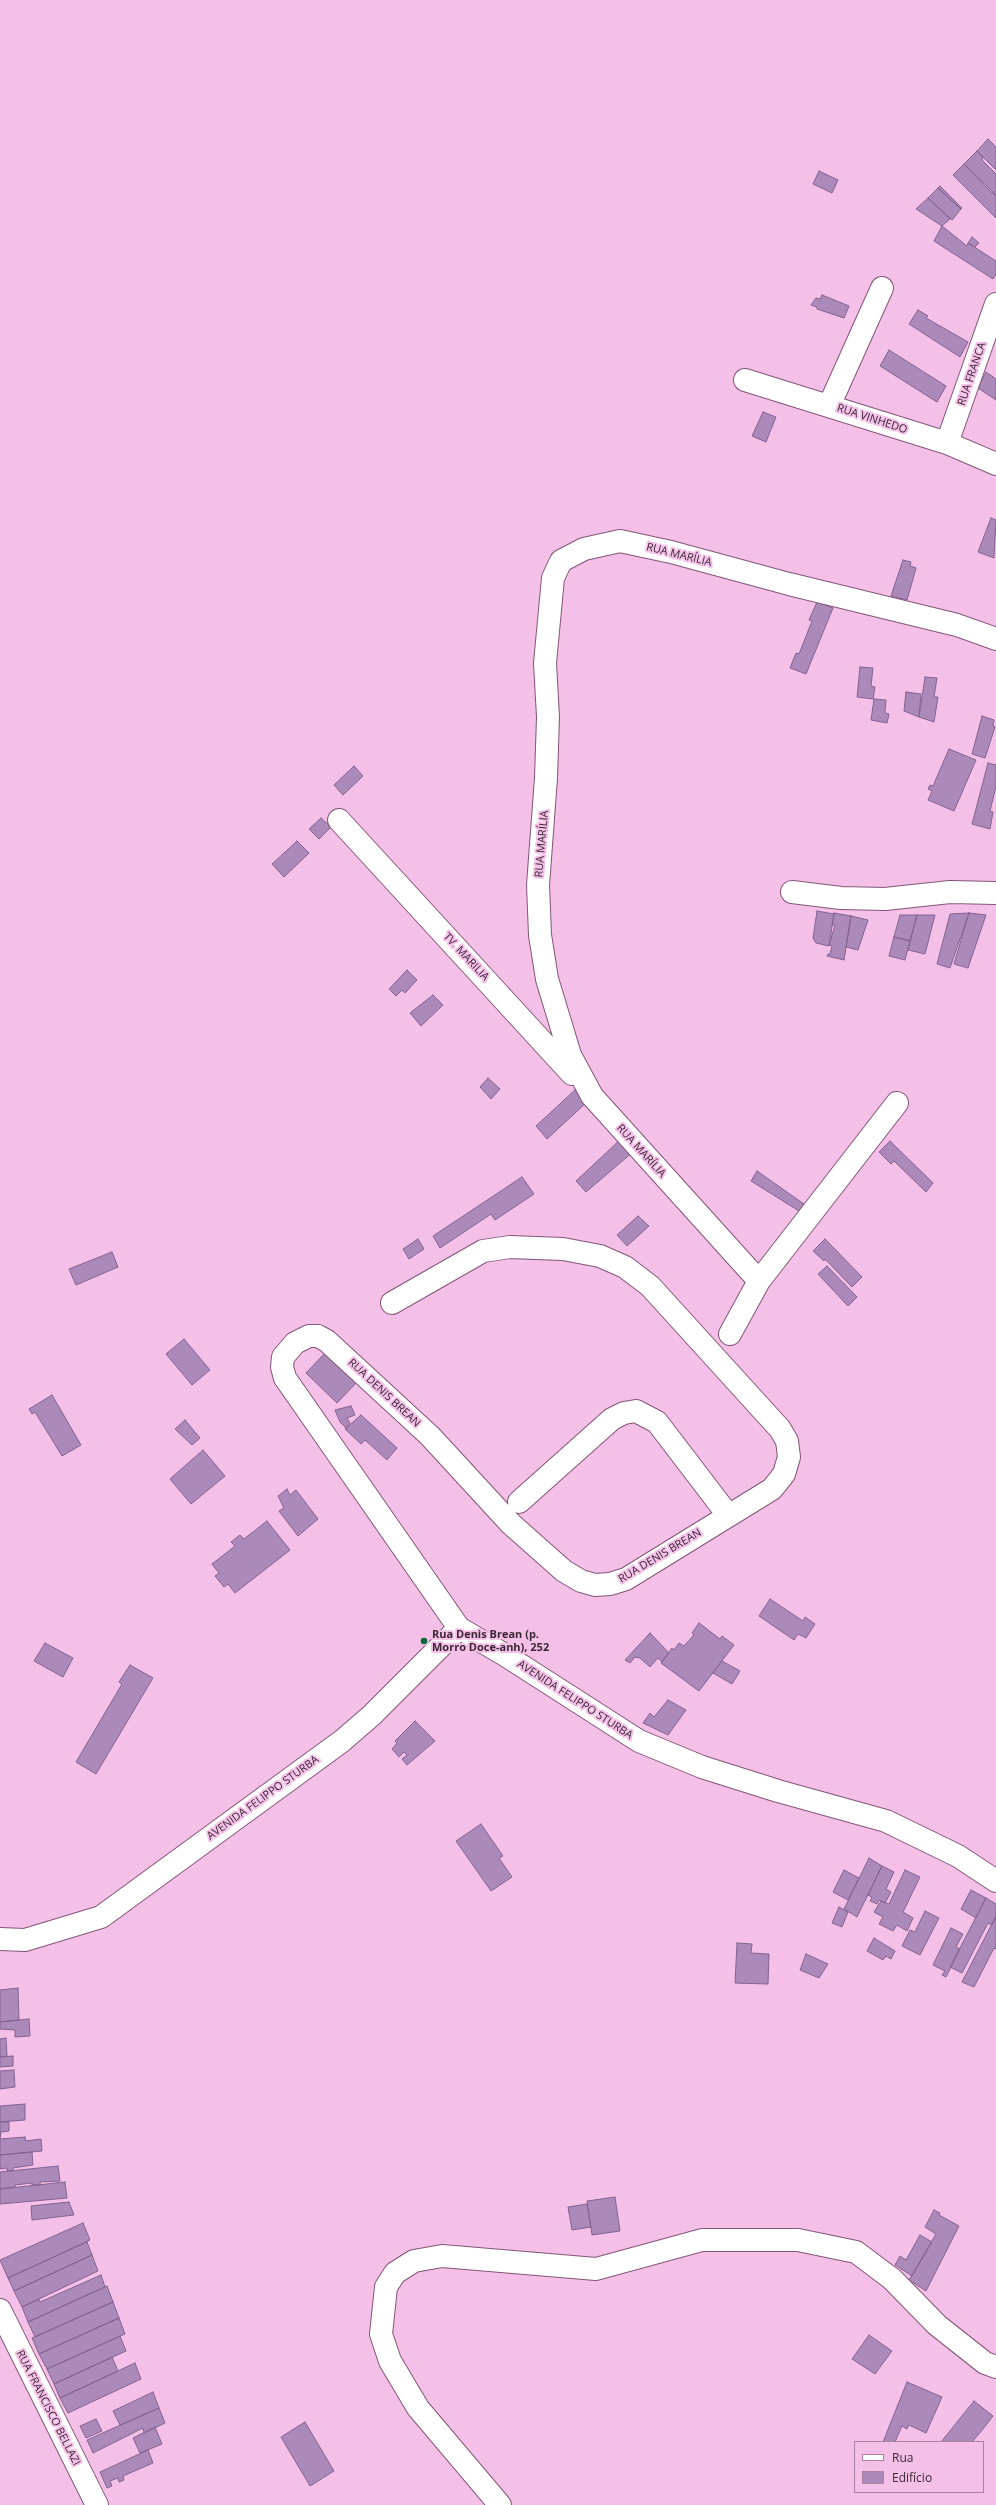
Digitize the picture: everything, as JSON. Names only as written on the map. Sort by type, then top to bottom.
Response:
[{"type":"street","points":[[829,406],[882,288]]},
{"type":"street","name":"RUA FRANCA","points":[[947,444],[996,304]]},
{"type":"street","name":"RUA VINHEDO","points":[[745,380],[947,444],[996,464]]},
{"type":"street","name":"RUA MARÍLIA","points":[[760,1281],[592,1096],[570,1055],[547,979],[540,935],[538,885],[546,778],[548,717],[545,663],[553,578],[562,561],[584,549],[620,542],[671,552],[789,584],[957,625],[996,639]]},
{"type":"street","name":"TV. MARILIA","points":[[339,820],[550,1048],[592,1096]]},
{"type":"street","points":[[792,892],[841,898],[884,899],[950,892],[996,894]]},
{"type":"street","points":[[730,1334],[760,1281],[897,1103]]},
{"type":"street","name":"RUA DENIS BREAN","points":[[392,1303],[483,1251],[510,1247],[563,1249],[600,1256],[625,1267],[650,1286],[780,1429],[787,1441],[789,1457],[784,1474],[772,1489],[626,1579],[610,1584],[595,1585],[581,1581],[564,1571],[511,1524],[430,1436],[327,1341],[314,1336],[295,1343],[283,1357],[282,1366],[285,1378],[460,1628]]},
{"type":"street","points":[[519,1502],[612,1419],[624,1413],[636,1411],[647,1415],[657,1422],[728,1515]]},
{"type":"street","name":"AVENIDA FELIPPO STURBA","points":[[0,1939],[25,1940],[101,1917],[342,1741],[372,1715],[460,1628],[505,1655],[639,1742],[702,1767],[778,1791],[886,1821],[958,1856],[996,1881]]},
{"type":"street","points":[[500,2505],[418,2408],[390,2361],[381,2334],[386,2287],[395,2273],[414,2262],[442,2256],[596,2269],[702,2240],[798,2240],[856,2252],[892,2279],[937,2325],[985,2363],[996,2367]]},
{"type":"street","name":"RUA FRANCISCO BELLAZI","points":[[0,2310],[97,2505]]},
{"type":"building","points":[[988,139],[996,147],[996,170],[977,151]]},
{"type":"building","points":[[977,151],[983,158],[982,160],[996,174],[996,195],[964,164]]},
{"type":"building","points":[[964,164],[991,192],[996,195],[996,218],[953,175]]},
{"type":"building","points":[[819,171],[838,180],[832,193],[813,184]]},
{"type":"building","points":[[940,186],[962,208],[961,209],[938,188]]},
{"type":"building","points":[[938,188],[961,209],[952,220],[928,198]]},
{"type":"building","points":[[928,198],[950,219],[942,226],[916,209]]},
{"type":"building","points":[[942,226],[967,246],[968,243],[996,261],[996,274],[993,279],[934,241]]},
{"type":"building","points":[[972,237],[979,243],[975,247],[968,243]]},
{"type":"building","points":[[822,295],[849,306],[844,318],[817,309],[817,307],[811,305],[816,298],[820,299]]},
{"type":"building","points":[[918,310],[928,316],[926,318],[968,342],[960,357],[909,324]]},
{"type":"building","points":[[889,350],[946,386],[937,402],[880,366]]},
{"type":"building","points":[[986,372],[996,379],[996,400],[978,388]]},
{"type":"building","points":[[763,412],[776,417],[766,442],[752,436]]},
{"type":"building","points":[[991,518],[996,520],[994,558],[978,552]]},
{"type":"building","points":[[903,560],[911,562],[910,566],[916,568],[907,600],[891,596]]},
{"type":"building","points":[[817,602],[833,608],[806,674],[790,668],[796,653],[799,654],[812,621],[809,620]]},
{"type":"building","points":[[860,667],[873,668],[871,686],[875,687],[873,699],[857,697]]},
{"type":"building","points":[[925,677],[937,678],[934,697],[938,697],[934,722],[919,717]]},
{"type":"building","points":[[906,692],[921,694],[919,717],[904,711]]},
{"type":"building","points":[[874,699],[886,700],[885,713],[889,714],[887,723],[871,720]]},
{"type":"building","points":[[982,716],[994,720],[993,726],[995,727],[985,758],[972,754]]},
{"type":"building","points":[[949,749],[976,760],[954,811],[928,800],[932,791],[928,789],[930,785],[933,786]]},
{"type":"building","points":[[988,763],[996,765],[996,786],[990,811],[993,812],[990,829],[972,824]]},
{"type":"building","points":[[354,766],[363,776],[343,795],[334,785]]},
{"type":"building","points":[[321,818],[331,827],[319,839],[309,829]]},
{"type":"building","points":[[297,841],[309,853],[284,877],[272,864]]},
{"type":"building","points":[[817,911],[834,914],[829,946],[816,943],[813,938]]},
{"type":"building","points":[[834,913],[851,916],[844,960],[827,956],[830,954],[832,946],[829,945],[835,925],[832,925]]},
{"type":"building","points":[[969,913],[986,915],[968,968],[954,964]]},
{"type":"building","points":[[969,913],[950,968],[937,964],[950,914]]},
{"type":"building","points":[[900,915],[917,915],[910,941],[894,937]]},
{"type":"building","points":[[917,915],[935,915],[925,954],[908,950]]},
{"type":"building","points":[[851,916],[868,920],[858,950],[846,947]]},
{"type":"building","points":[[894,937],[910,941],[905,960],[889,956]]},
{"type":"building","points":[[407,970],[417,980],[405,993],[402,990],[396,996],[389,989]]},
{"type":"building","points":[[433,995],[443,1005],[421,1026],[410,1013]]},
{"type":"building","points":[[488,1078],[500,1089],[491,1099],[480,1087]]},
{"type":"building","points":[[575,1090],[587,1102],[547,1139],[536,1126]]},
{"type":"building","points":[[622,1138],[634,1151],[586,1192],[576,1181]]},
{"type":"building","points":[[890,1141],[933,1183],[926,1192],[894,1161],[891,1164],[879,1152]]},
{"type":"building","points":[[757,1171],[804,1204],[799,1211],[751,1181]]},
{"type":"building","points":[[522,1177],[534,1194],[495,1220],[491,1214],[440,1248],[433,1236]]},
{"type":"building","points":[[638,1216],[649,1226],[627,1246],[617,1235]]},
{"type":"building","points":[[418,1239],[424,1249],[409,1259],[403,1249]]},
{"type":"building","points":[[825,1239],[862,1277],[852,1287],[825,1259],[824,1261],[813,1251]]},
{"type":"building","points":[[112,1252],[118,1267],[76,1285],[69,1269]]},
{"type":"building","points":[[827,1266],[857,1297],[848,1306],[818,1274]]},
{"type":"building","points":[[184,1339],[210,1370],[192,1385],[166,1354]]},
{"type":"building","points":[[326,1352],[357,1382],[337,1403],[306,1373]]},
{"type":"building","points":[[52,1395],[81,1445],[62,1456],[35,1412],[32,1414],[29,1409]]},
{"type":"building","points":[[351,1406],[355,1415],[347,1418],[350,1423],[346,1428],[340,1422],[335,1410]]},
{"type":"building","points":[[361,1415],[397,1448],[387,1460],[365,1440],[361,1444],[345,1429]]},
{"type":"building","points":[[185,1420],[200,1438],[192,1445],[175,1429]]},
{"type":"building","points":[[203,1450],[225,1476],[191,1504],[170,1479]]},
{"type":"building","points":[[287,1489],[290,1495],[296,1490],[318,1519],[298,1536],[279,1511],[284,1508],[278,1496]]},
{"type":"building","points":[[267,1521],[290,1550],[235,1593],[228,1584],[224,1587],[215,1576],[219,1573],[212,1564],[235,1546],[231,1542],[240,1535],[244,1539]]},
{"type":"building","points":[[770,1599],[803,1621],[805,1617],[815,1624],[806,1638],[798,1634],[794,1640],[759,1616]]},
{"type":"building","points":[[699,1623],[720,1639],[722,1636],[734,1645],[699,1691],[661,1663],[672,1648],[674,1650],[679,1643],[684,1646],[694,1635],[692,1633]]},
{"type":"building","points":[[650,1633],[669,1653],[662,1662],[658,1658],[650,1667],[640,1658],[635,1657],[630,1663],[625,1660]]},
{"type":"building","points":[[45,1643],[73,1658],[63,1677],[34,1661]]},
{"type":"building","points":[[722,1661],[740,1671],[732,1684],[713,1673]]},
{"type":"building","points":[[130,1665],[153,1678],[96,1774],[76,1762],[122,1684],[119,1682]]},
{"type":"building","points":[[668,1700],[686,1710],[668,1735],[643,1723],[650,1713],[654,1717]]},
{"type":"building","points":[[415,1721],[435,1741],[407,1765],[402,1759],[407,1755],[404,1752],[399,1757],[392,1749],[397,1743],[395,1741]]},
{"type":"building","points":[[481,1824],[503,1856],[499,1858],[512,1877],[491,1891],[456,1841]]},
{"type":"building","points":[[869,1858],[882,1866],[857,1917],[844,1909]]},
{"type":"building","points":[[882,1866],[894,1872],[886,1889],[891,1892],[885,1903],[879,1900],[877,1904],[870,1901],[872,1897],[868,1895]]},
{"type":"building","points":[[844,1870],[859,1878],[848,1900],[833,1892]]},
{"type":"building","points":[[905,1870],[920,1877],[903,1912],[913,1918],[907,1931],[897,1925],[893,1931],[879,1924],[883,1917],[874,1912],[881,1901],[889,1904]]},
{"type":"building","points":[[971,1890],[986,1898],[976,1918],[961,1909]]},
{"type":"building","points":[[986,1898],[996,1904],[996,1916],[992,1925],[988,1923],[962,1973],[950,1967]]},
{"type":"building","points":[[839,1907],[848,1912],[842,1927],[832,1923]]},
{"type":"building","points":[[925,1911],[939,1918],[920,1955],[902,1946],[910,1930],[915,1932]]},
{"type":"building","points":[[996,1916],[996,1949],[994,1948],[974,1987],[962,1982]]},
{"type":"building","points":[[951,1928],[963,1934],[956,1947],[960,1949],[946,1977],[942,1975],[945,1971],[933,1965]]},
{"type":"building","points":[[874,1938],[895,1951],[891,1959],[886,1956],[883,1960],[867,1951]]},
{"type":"building","points":[[737,1943],[752,1944],[751,1953],[769,1954],[768,1984],[735,1983]]},
{"type":"building","points":[[806,1954],[828,1964],[819,1978],[800,1970]]},
{"type":"building","points":[[18,1988],[19,2020],[0,2022],[0,1990]]},
{"type":"building","points":[[29,2019],[30,2036],[15,2037],[15,2030],[0,2029],[0,2022]]},
{"type":"building","points":[[6,2038],[7,2056],[0,2057],[0,2039]]},
{"type":"building","points":[[13,2056],[13,2066],[0,2067],[0,2057]]},
{"type":"building","points":[[14,2070],[15,2087],[0,2089],[0,2071]]},
{"type":"building","points":[[25,2104],[25,2120],[0,2122],[0,2106]]},
{"type":"building","points":[[0,2122],[9,2122],[9,2131],[1,2132],[0,2139]]},
{"type":"building","points":[[25,2137],[26,2141],[41,2139],[42,2151],[0,2155],[0,2139]]},
{"type":"building","points":[[32,2152],[33,2165],[13,2168],[13,2171],[7,2171],[7,2168],[0,2169],[0,2155]]},
{"type":"building","points":[[58,2166],[60,2181],[40,2182],[40,2185],[32,2185],[32,2183],[15,2185],[15,2187],[0,2189],[0,2172]]},
{"type":"building","points":[[65,2182],[67,2198],[0,2204],[0,2189]]},
{"type":"building","points":[[615,2197],[620,2231],[592,2235],[587,2201]]},
{"type":"building","points":[[69,2202],[74,2215],[32,2220],[31,2206]]},
{"type":"building","points":[[587,2204],[591,2227],[572,2230],[568,2207]]},
{"type":"building","points":[[934,2210],[940,2213],[939,2215],[959,2226],[926,2291],[909,2280],[936,2234],[925,2227]]},
{"type":"building","points":[[83,2223],[90,2240],[8,2278],[0,2260]]},
{"type":"building","points":[[920,2235],[932,2242],[912,2276],[895,2265],[900,2256],[906,2260]]},
{"type":"building","points":[[87,2242],[92,2255],[14,2291],[8,2278]]},
{"type":"building","points":[[92,2255],[98,2271],[22,2307],[14,2291]]},
{"type":"building","points":[[101,2275],[105,2287],[28,2322],[22,2307],[39,2299],[40,2302]]},
{"type":"building","points":[[107,2286],[113,2302],[35,2337],[28,2322]]},
{"type":"building","points":[[113,2302],[119,2318],[39,2354],[32,2338]]},
{"type":"building","points":[[119,2318],[125,2334],[47,2369],[39,2354]]},
{"type":"building","points":[[869,2335],[892,2351],[875,2374],[852,2359]]},
{"type":"building","points":[[120,2336],[126,2351],[54,2384],[47,2369]]},
{"type":"building","points":[[112,2357],[118,2371],[60,2398],[54,2384]]},
{"type":"building","points":[[135,2363],[141,2379],[68,2413],[60,2398]]},
{"type":"building","points":[[907,2382],[942,2397],[926,2433],[909,2425],[907,2429],[902,2426],[895,2441],[883,2441]]},
{"type":"building","points":[[153,2392],[159,2408],[120,2425],[113,2411]]},
{"type":"building","points":[[974,2401],[993,2416],[973,2441],[942,2441]]},
{"type":"building","points":[[159,2408],[165,2423],[144,2433],[143,2428],[93,2453],[87,2440]]},
{"type":"building","points":[[96,2419],[102,2431],[86,2438],[80,2426]]},
{"type":"building","points":[[305,2422],[334,2471],[310,2486],[281,2437]]},
{"type":"building","points":[[155,2427],[162,2444],[140,2453],[133,2438]]},
{"type":"building","points":[[148,2450],[153,2463],[123,2476],[124,2480],[119,2482],[118,2478],[110,2481],[112,2486],[107,2488],[100,2472]]},
{"type":"place","name":"Rua Denis Brean (p. Morro Doce-anh), 252","points":[[424,1641]]}]
